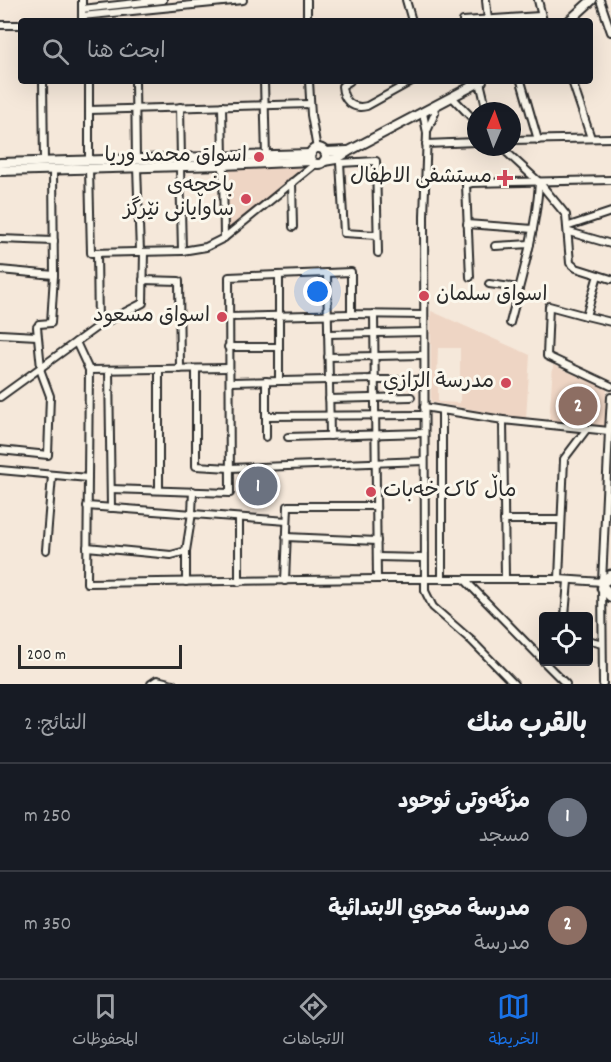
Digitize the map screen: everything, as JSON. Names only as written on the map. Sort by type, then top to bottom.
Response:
[{"type":"street","points":[[82,0],[85,17]]},
{"type":"street","points":[[85,17],[163,0]]},
{"type":"street","points":[[85,17],[243,0]]},
{"type":"street","points":[[307,0],[307,18]]},
{"type":"street","points":[[406,0],[411,18]]},
{"type":"street","points":[[486,0],[488,18]]},
{"type":"street","points":[[538,0],[542,18]]},
{"type":"street","points":[[572,18],[592,0]]},
{"type":"street","points":[[600,0],[611,32]]},
{"type":"street","points":[[0,25],[18,25]]},
{"type":"street","points":[[43,84],[44,162]]},
{"type":"street","points":[[89,84],[91,253],[183,251],[206,248],[224,238],[292,182],[316,156]]},
{"type":"street","points":[[0,397],[98,326],[143,303],[135,84]]},
{"type":"street","points":[[264,84],[266,157]]},
{"type":"street","points":[[309,84],[316,156],[320,164],[324,161],[376,162],[378,253]]},
{"type":"street","points":[[347,84],[342,88],[344,97],[348,103],[360,108],[407,84]]},
{"type":"street","points":[[0,163],[44,162],[89,165],[223,162],[316,156],[349,151],[476,84]]},
{"type":"street","points":[[482,84],[485,102]]},
{"type":"street","points":[[522,84],[538,140]]},
{"type":"street","points":[[573,84],[591,138]]},
{"type":"street","points":[[452,97],[467,113]]},
{"type":"street","points":[[89,110],[310,104]]},
{"type":"street","points":[[222,106],[224,238]]},
{"type":"street","points":[[180,107],[183,251]]},
{"type":"street","points":[[427,133],[435,113],[434,107]]},
{"type":"street","points":[[423,112],[427,133],[424,315],[424,591],[433,607],[472,641],[514,684]]},
{"type":"street","points":[[521,140],[611,138]]},
{"type":"street","points":[[426,144],[467,142]]},
{"type":"street","points":[[349,151],[340,161],[344,233],[377,235]]},
{"type":"street","points":[[223,162],[266,157],[316,156]]},
{"type":"street","points":[[511,156],[539,182],[566,215],[569,229],[570,263],[576,268],[611,279]]},
{"type":"street","points":[[0,171],[53,170],[89,165]]},
{"type":"street","points":[[30,336],[38,326],[51,323],[54,274],[53,170]]},
{"type":"street","points":[[470,277],[465,188],[468,183],[611,180]]},
{"type":"street","points":[[292,182],[293,227]]},
{"type":"street","points":[[510,323],[530,244],[539,182]]},
{"type":"street","points":[[569,229],[611,212]]},
{"type":"street","points":[[467,224],[533,229]]},
{"type":"street","points":[[569,229],[611,243]]},
{"type":"street","points":[[0,239],[54,241]]},
{"type":"street","points":[[495,246],[530,244]]},
{"type":"street","points":[[97,253],[98,326]]},
{"type":"street","points":[[0,270],[54,274]]},
{"type":"street","points":[[111,489],[230,493],[229,276],[351,272],[351,314]]},
{"type":"street","points":[[327,273],[330,436]]},
{"type":"street","points":[[279,275],[279,381]]},
{"type":"street","points":[[586,316],[598,275]]},
{"type":"street","points":[[143,280],[178,281],[180,369]]},
{"type":"street","points":[[489,284],[519,288]]},
{"type":"street","points":[[611,322],[549,306],[548,356],[611,386]]},
{"type":"street","points":[[374,314],[377,579]]},
{"type":"street","points":[[228,317],[424,315]]},
{"type":"street","points":[[0,450],[48,455],[50,396],[40,369],[38,326]]},
{"type":"street","points":[[328,334],[424,332]]},
{"type":"street","points":[[0,334],[37,336]]},
{"type":"street","points":[[76,342],[90,370],[87,583],[505,578],[559,579],[607,586]]},
{"type":"street","points":[[228,347],[279,347]]},
{"type":"street","points":[[328,357],[424,355]]},
{"type":"street","points":[[90,370],[229,368]]},
{"type":"street","points":[[159,369],[159,489]]},
{"type":"street","points":[[196,369],[196,466],[230,468],[424,461]]},
{"type":"street","points":[[109,370],[111,508]]},
{"type":"street","points":[[230,382],[424,380]]},
{"type":"street","points":[[266,381],[266,438]]},
{"type":"street","points":[[329,399],[411,397]]},
{"type":"street","points":[[603,684],[602,644],[607,586],[611,397]]},
{"type":"street","points":[[442,410],[442,579]]},
{"type":"street","points":[[266,416],[375,416],[442,410],[503,420],[609,431]]},
{"type":"street","points":[[503,420],[505,578]]},
{"type":"street","points":[[559,579],[564,459],[586,430]]},
{"type":"street","points":[[288,437],[424,433]]},
{"type":"street","points":[[0,470],[88,478]]},
{"type":"street","points":[[46,550],[52,476]]},
{"type":"street","points":[[186,582],[186,551],[193,491]]},
{"type":"street","points":[[87,506],[287,521]]},
{"type":"street","points":[[285,581],[288,506],[376,506]]},
{"type":"street","points":[[239,518],[239,582]]},
{"type":"street","points":[[504,519],[561,520]]},
{"type":"street","points":[[286,537],[377,541]]},
{"type":"street","points":[[87,547],[171,555],[186,551]]},
{"type":"street","points":[[377,556],[423,558]]},
{"type":"street","points":[[464,579],[539,656]]},
{"type":"street","points":[[565,612],[568,581]]},
{"type":"street","points":[[593,641],[602,644]]},
{"type":"street","points":[[549,666],[566,684]]},
{"type":"street","points":[[151,684],[157,680],[173,684]]},
{"type":"shaded area","name":"باخچەی ساوایانی نێرگز","points":[[300,168],[300,171],[230,229],[227,227],[226,170]]},
{"type":"shaded area","points":[[431,311],[530,355],[526,419],[431,402]],"holes":[[[438,348],[460,348],[460,378],[456,378],[456,384],[460,384],[460,403],[438,402],[438,385],[441,384],[441,378],[437,378]]]},
{"type":"shaded area","points":[[553,365],[607,389],[605,429],[549,423]]},
{"type":"place","name":"اسواق محمد وريا","points":[[259,157]]},
{"type":"place","name":"مستشفى الاطفال","points":[[505,178]]},
{"type":"place","name":"باخچەی ساوایانی نێرگز","points":[[246,199]]},
{"type":"place","name":"اسواق سلمان","points":[[424,296]]},
{"type":"place","name":"اسواق مسعود","points":[[222,317]]},
{"type":"place","name":"مدرسة الرازي","points":[[506,383]]},
{"type":"place","name":"مدرسة محوي الابتدائية","points":[[578,406]]},
{"type":"place","name":"مزگەوتی ئوحود","points":[[258,486]]},
{"type":"place","name":"ماڵ کاک خەبات","points":[[371,492]]}]
